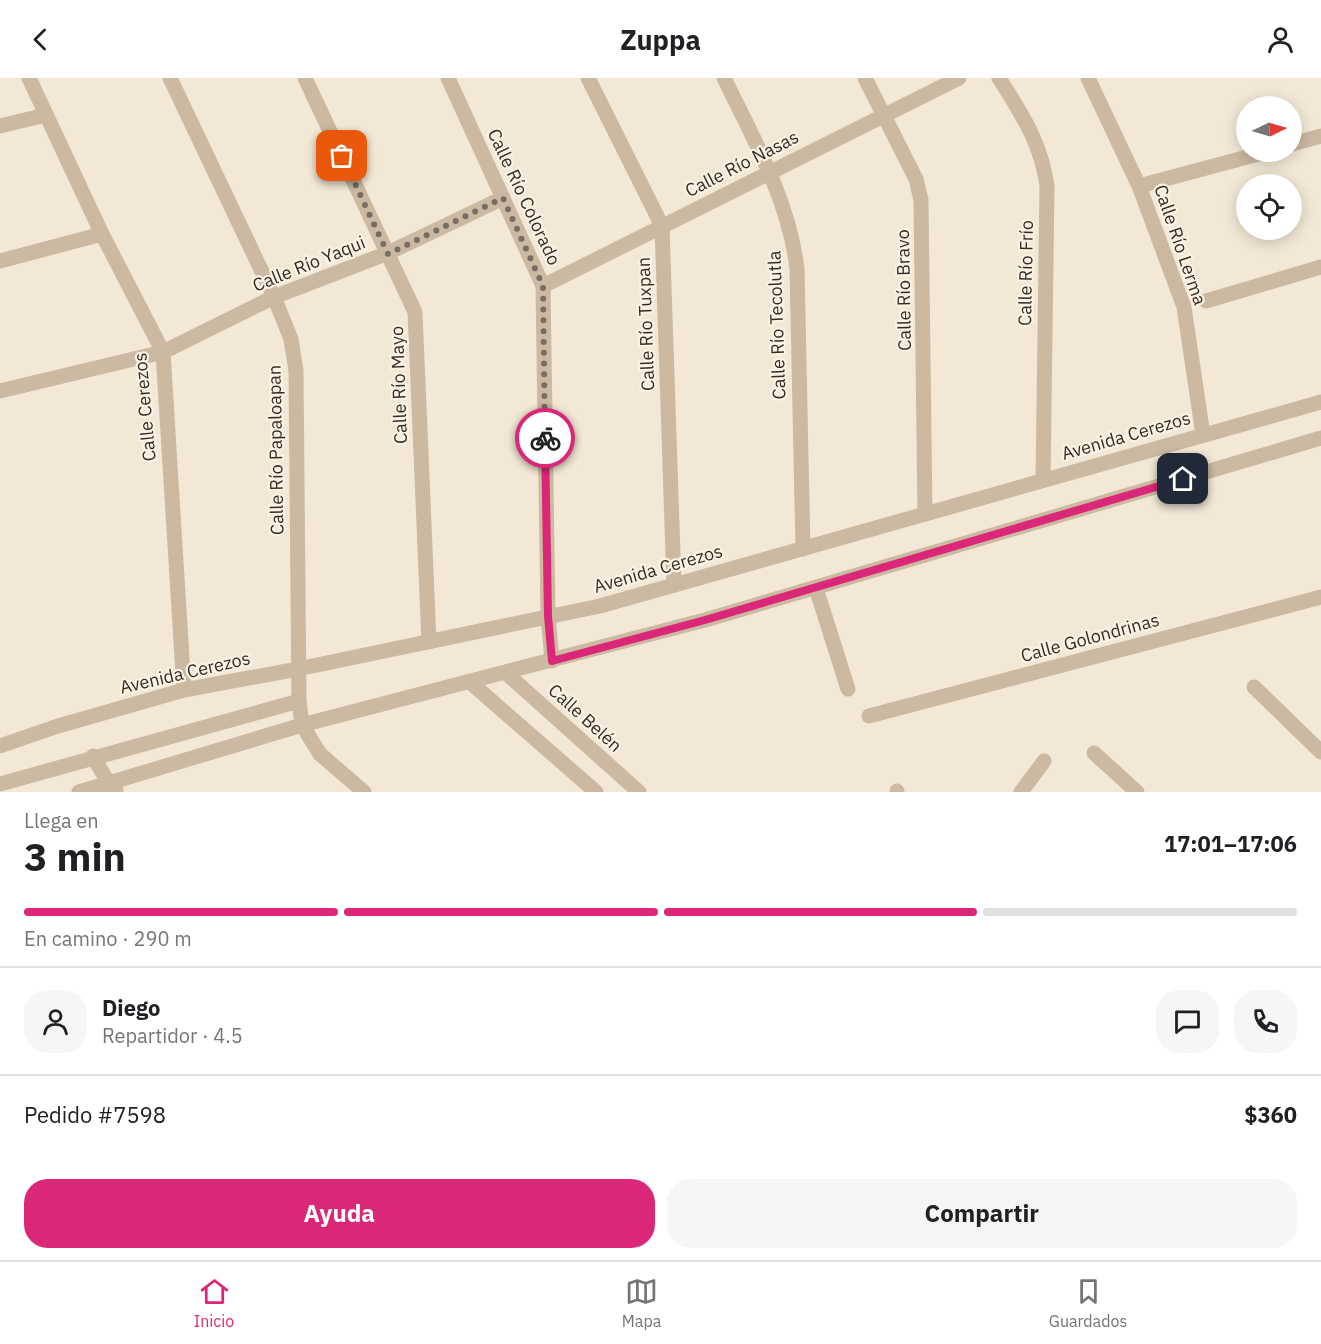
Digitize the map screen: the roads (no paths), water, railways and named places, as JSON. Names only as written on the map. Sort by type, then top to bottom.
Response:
[{"type":"street","name":"Calle Cerezos","points":[[28,78],[102,234],[163,352],[184,690]]},
{"type":"street","name":"Calle Río Papaloapan","points":[[170,78],[274,297],[291,339],[296,371],[298,669],[302,725]]},
{"type":"street","name":"Calle Río Mayo","points":[[305,78],[415,312],[429,642]]},
{"type":"street","name":"Calle Río Colorado","points":[[448,78],[543,286],[548,616],[552,661]]},
{"type":"street","name":"Calle Río Tuxpan","points":[[588,78],[662,226],[674,585]]},
{"type":"street","name":"Calle Río Tecolutla","points":[[724,78],[771,172],[794,239],[797,269],[803,549]]},
{"type":"street","name":"Calle Río Bravo","points":[[865,78],[916,178],[921,200],[925,514]]},
{"type":"street","name":"Calle Río Nasas","points":[[543,286],[959,78]]},
{"type":"street","name":"Calle Río Frío","points":[[999,78],[1035,136],[1043,161],[1047,186],[1043,480]]},
{"type":"street","name":"Calle Río Lerma","points":[[1088,78],[1139,186],[1184,307],[1203,435]]},
{"type":"street","points":[[0,126],[46,115]]},
{"type":"street","points":[[1302,141],[1321,136]]},
{"type":"street","points":[[1139,186],[1236,160]]},
{"type":"street","name":"Calle Río Yaqui","points":[[0,391],[163,352],[274,297],[388,254],[503,198]]},
{"type":"street","points":[[0,261],[102,234]]},
{"type":"street","points":[[1206,301],[1321,267]]},
{"type":"street","name":"Avenida Cerezos","points":[[0,746],[58,726],[184,690],[298,669],[600,606],[1321,402]]},
{"type":"street","points":[[78,792],[114,788],[302,725],[552,661],[816,588],[1321,438]]},
{"type":"street","points":[[816,588],[848,689]]},
{"type":"street","name":"Calle Golondrinas","points":[[869,716],[1321,597]]},
{"type":"street","name":"Calle Belén","points":[[506,673],[639,792]]},
{"type":"street","points":[[470,682],[596,792]]},
{"type":"street","points":[[1254,687],[1321,752]]},
{"type":"street","points":[[0,784],[93,756],[299,701]]},
{"type":"street","points":[[302,725],[320,754],[364,792]]},
{"type":"street","points":[[1094,753],[1137,792]]},
{"type":"street","points":[[93,756],[114,788]]},
{"type":"street","points":[[1021,792],[1044,761]]}]
